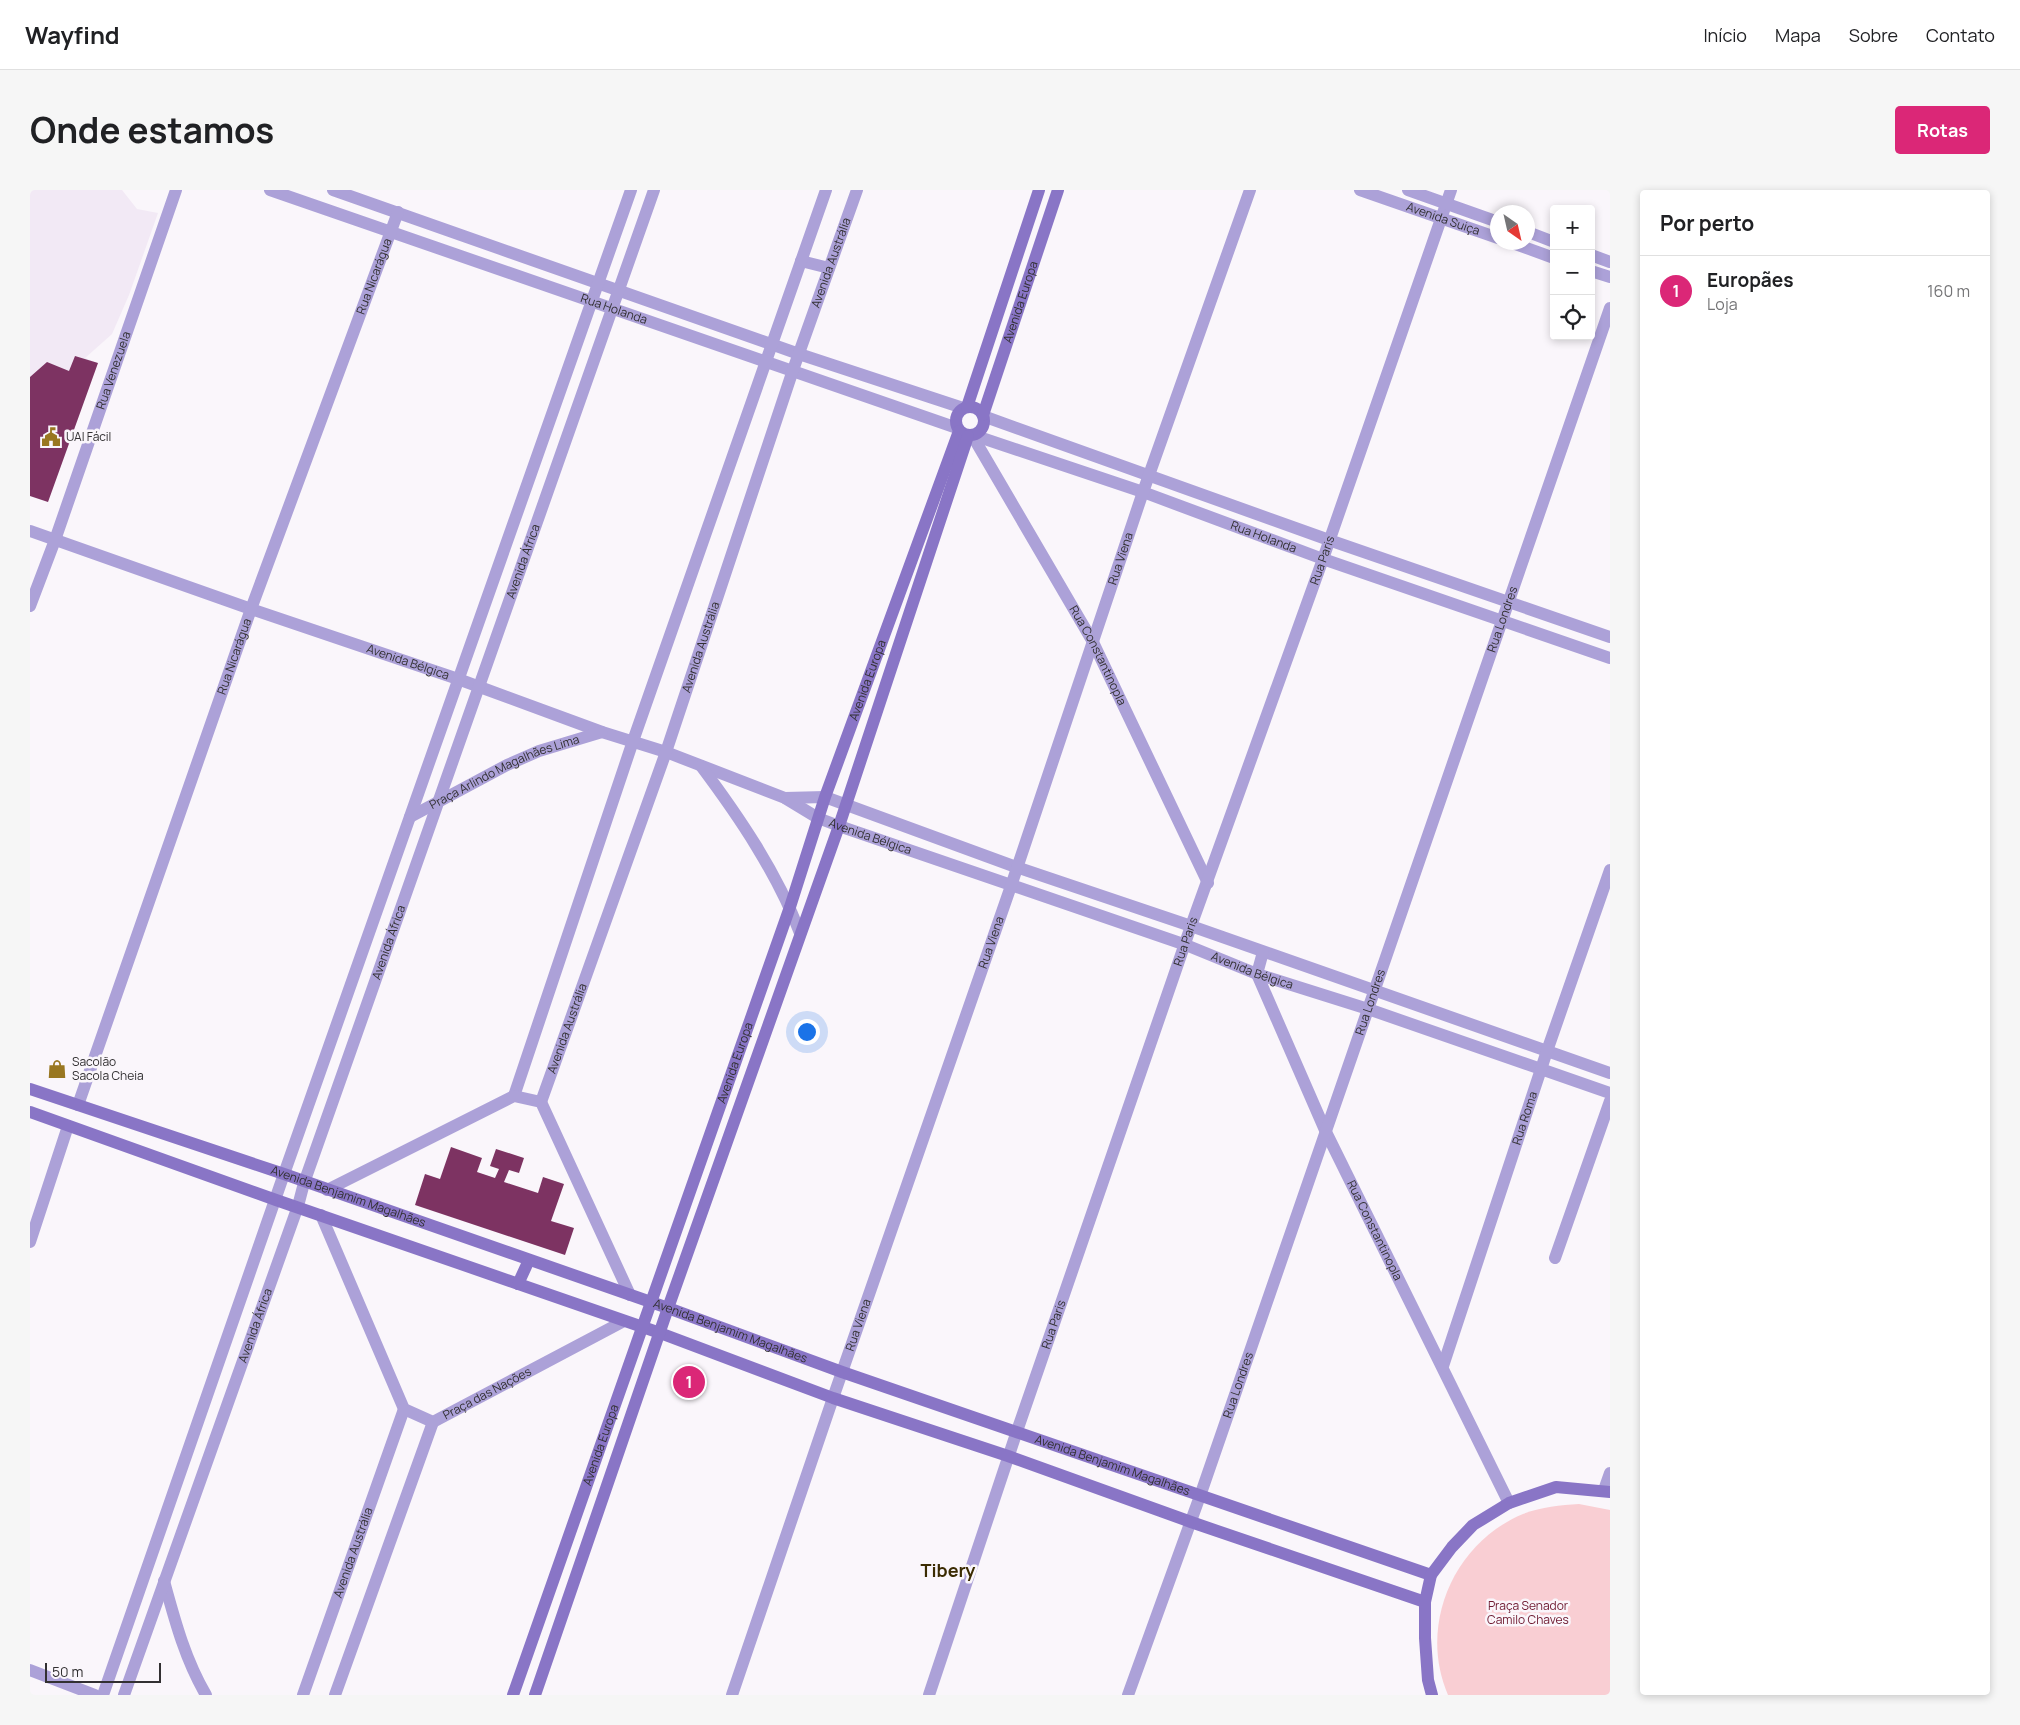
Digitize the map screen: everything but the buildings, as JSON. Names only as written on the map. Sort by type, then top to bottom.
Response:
[{"type":"main road","name":"Avenida Europa","points":[[965,408],[1039,190]]},
{"type":"main road","name":"Avenida Europa","points":[[983,415],[1058,190]]},
{"type":"main road","points":[[965,408],[974,408],[983,415],[982,427],[966,433],[955,419],[965,408]]},
{"type":"main road","name":"Avenida Europa","points":[[513,1695],[790,906],[825,797],[966,433]]},
{"type":"main road","name":"Avenida Europa","points":[[535,1695],[668,1308],[839,826],[966,433]]},
{"type":"main road","name":"Avenida Benjamim Magalhães","points":[[30,1089],[284,1174],[304,1183],[668,1308],[842,1372],[1431,1575]]},
{"type":"main road","name":"Avenida Benjamim Magalhães","points":[[30,1112],[276,1200],[660,1332],[833,1398],[1008,1456],[1190,1522],[1425,1602]]},
{"type":"main road","points":[[518,1284],[529,1260]]},
{"type":"main road","points":[[1432,1695],[1428,1680],[1426,1655],[1425,1602],[1431,1575],[1452,1547],[1473,1525],[1509,1503],[1556,1487],[1607,1491]]},
{"type":"street","name":"Rua Venezuela","points":[[30,606],[56,540],[176,190]]},
{"type":"street","name":"Rua Holanda","points":[[270,190],[794,370],[966,433],[1143,492],[1323,558],[1610,658]]},
{"type":"street","name":"Rua Holanda","points":[[333,190],[351,193],[398,212],[799,354],[965,408]]},
{"type":"street","name":"Avenida África","points":[[103,1695],[368,934],[631,190]]},
{"type":"street","name":"Avenida África","points":[[124,1695],[298,1206],[304,1183],[437,802],[614,308],[654,190]]},
{"type":"street","points":[[514,1096],[633,742],[826,190]]},
{"type":"street","name":"Avenida Austrália","points":[[541,1102],[666,752],[799,354],[857,190]]},
{"type":"street","name":"Rua Viena","points":[[732,1695],[1011,886],[1143,492],[1250,190]]},
{"type":"street","name":"Avenida Suiça","points":[[1360,190],[1490,235]]},
{"type":"street","name":"Avenida Suiça","points":[[1408,190],[1490,219]]},
{"type":"street","name":"Rua Paris","points":[[928,1695],[1008,1456],[1191,926],[1323,558],[1451,190]]},
{"type":"street","points":[[344,215],[351,193]]},
{"type":"street","name":"Rua Nicarágua","points":[[78,1105],[251,610],[398,212]]},
{"type":"street","points":[[1535,235],[1550,240]]},
{"type":"street","points":[[1532,250],[1550,257]]},
{"type":"street","points":[[1595,256],[1610,262]]},
{"type":"street","points":[[801,261],[829,268]]},
{"type":"street","points":[[1595,272],[1610,278]]},
{"type":"street","name":"Rua Londres","points":[[1128,1695],[1200,1496],[1610,308]]},
{"type":"street","name":"Rua Holanda","points":[[983,415],[1329,540],[1610,637]]},
{"type":"street","name":"Rua Constantinopla","points":[[966,433],[1093,642],[1208,883]]},
{"type":"street","name":"Avenida Bélgica","points":[[30,531],[251,610],[458,679],[602,732],[666,752],[785,798],[818,818],[839,826],[1186,945],[1257,974],[1368,1009],[1610,1093]]},
{"type":"street","name":"Praça Arlindo Magalhães Lima","points":[[410,817],[539,751],[602,732]]},
{"type":"street","points":[[701,766],[737,814],[790,906],[800,933]]},
{"type":"street","name":"Avenida Bélgica","points":[[785,798],[825,797],[1016,867],[1191,926],[1610,1073]]},
{"type":"street","name":"Rua Roma","points":[[1442,1366],[1547,1051],[1610,870]]},
{"type":"street","points":[[368,934],[389,941]]},
{"type":"street","points":[[1257,974],[1263,952]]},
{"type":"street","name":"Rua Constantinopla","points":[[1257,974],[1326,1130],[1509,1503]]},
{"type":"street","points":[[327,1190],[514,1096],[541,1102],[630,1296]]},
{"type":"street","points":[[1555,1258],[1610,1101]]},
{"type":"street","points":[[30,1242],[68,1126]]},
{"type":"street","points":[[321,1215],[404,1409]]},
{"type":"street","name":"Praça das Nações","points":[[404,1409],[433,1422],[624,1321]]},
{"type":"street","name":"Avenida Austrália","points":[[303,1695],[404,1409]]},
{"type":"street","points":[[335,1695],[433,1422]]},
{"type":"street","points":[[1607,1491],[1610,1473]]},
{"type":"street","points":[[164,1580],[180,1641],[193,1672],[206,1695]]},
{"type":"street","points":[[30,1670],[95,1695]]},
{"type":"shaded area","points":[[30,190],[122,190],[137,209],[158,213],[129,295],[112,334],[85,358],[98,363],[48,502],[30,496]]},
{"type":"green space","name":"Praça Senador Camilo Chaves","points":[[1579,1504],[1610,1510],[1610,1695],[1448,1695],[1440,1669],[1437,1642],[1440,1615],[1448,1590],[1461,1566],[1478,1545],[1498,1527],[1523,1514],[1537,1510]]},
{"type":"place","name":"UAI Fácil","points":[[51,437]]},
{"type":"place","name":"Sacolão Sacola Cheia","points":[[57,1069]]},
{"type":"place","name":"Europães","points":[[689,1382]]},
{"type":"district","name":"Tibery","points":[[948,1571]]}]
